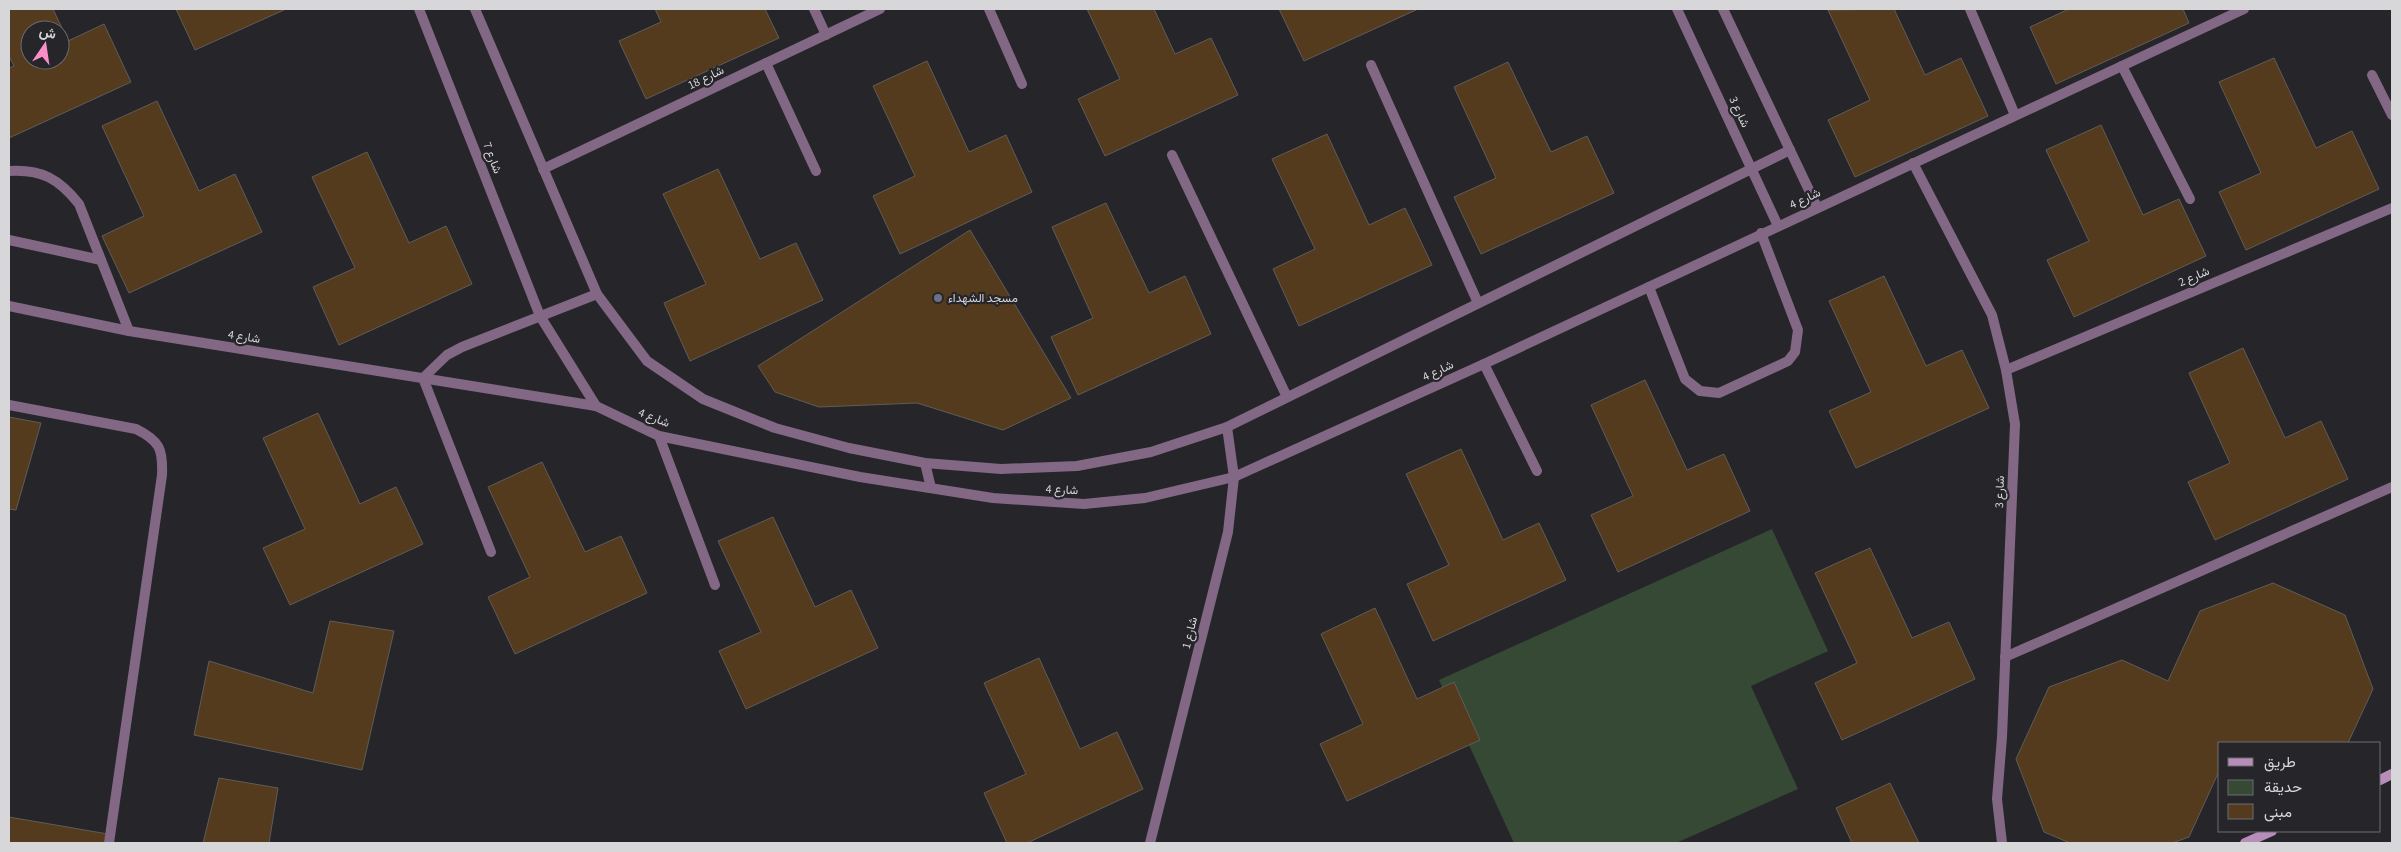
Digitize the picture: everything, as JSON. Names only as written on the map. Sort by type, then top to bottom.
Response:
[{"type":"street","name":"شارع 7","points":[[419,9],[540,316]]},
{"type":"street","points":[[475,9],[597,294],[462,347],[447,355],[423,378],[491,552]]},
{"type":"street","points":[[814,9],[826,35]]},
{"type":"street","name":"شارع 18","points":[[543,169],[880,9]]},
{"type":"street","points":[[989,9],[1022,84]]},
{"type":"street","name":"شارع 3","points":[[1677,9],[1778,226]]},
{"type":"street","points":[[1723,9],[1817,207]]},
{"type":"street","points":[[1970,9],[2015,114]]},
{"type":"street","name":"شارع 4","points":[[9,306],[129,331],[596,406],[659,436],[860,477],[993,498],[1084,504],[1145,498],[1234,477],[1484,364],[2015,114],[2244,9]]},
{"type":"street","points":[[766,63],[816,171]]},
{"type":"street","points":[[1372,65],[1478,303]]},
{"type":"street","points":[[2122,66],[2190,199]]},
{"type":"street","points":[[2372,75],[2392,115]]},
{"type":"street","name":"شارع 4","points":[[597,294],[647,361],[704,399],[775,428],[849,448],[925,463],[1001,469],[1077,466],[1151,452],[1227,427],[1790,150]]},
{"type":"street","points":[[1172,155],[1287,397]]},
{"type":"street","name":"شارع 3","points":[[1913,163],[1992,315],[2006,370],[2015,424],[1997,799],[2002,843]]},
{"type":"street","points":[[9,171],[24,170],[46,175],[65,187],[79,204],[129,331]]},
{"type":"street","name":"شارع 2","points":[[2006,370],[2392,208]]},
{"type":"street","points":[[1649,287],[1685,379],[1700,391],[1719,393],[1788,361],[1794,352],[1798,330],[1761,233]]},
{"type":"street","points":[[9,240],[101,260]]},
{"type":"street","points":[[540,316],[596,406]]},
{"type":"street","points":[[1484,364],[1537,471]]},
{"type":"street","points":[[9,405],[136,429],[153,438],[163,454],[162,475],[108,843]]},
{"type":"street","name":"شارع 1","points":[[1149,843],[1228,532],[1234,477],[1227,427]]},
{"type":"street","points":[[659,436],[715,585]]},
{"type":"street","points":[[925,463],[931,488]]},
{"type":"street","points":[[2005,657],[2392,487]]},
{"type":"street","points":[[2245,843],[2270,832]]},
{"type":"green space","points":[[1772,529],[1828,651],[1751,686],[1798,789],[1676,843],[1514,843],[1439,680]]},
{"type":"building","points":[[9,9],[53,9],[58,20],[20,20],[20,70],[70,70],[70,40],[104,24],[131,82],[9,138],[9,68],[14,66],[9,56]]},
{"type":"building","points":[[176,9],[286,9],[195,50]]},
{"type":"building","points":[[655,9],[765,9],[779,38],[646,99],[619,41],[661,22]]},
{"type":"building","points":[[1087,9],[1154,9],[1175,54],[1211,38],[1238,95],[1105,156],[1078,99],[1120,79]]},
{"type":"building","points":[[1279,9],[1418,9],[1304,61]]},
{"type":"building","points":[[1894,9],[1925,75],[1961,58],[1988,116],[1855,177],[1828,120],[1870,100],[1828,10]]},
{"type":"building","points":[[2069,9],[2183,9],[2189,23],[2056,84],[2030,27]]},
{"type":"building","points":[[2274,58],[2316,148],[2352,131],[2379,189],[2246,250],[2219,192],[2261,173],[2219,82]]},
{"type":"building","points":[[927,61],[969,152],[1006,135],[1032,192],[900,254],[873,196],[915,176],[873,86]]},
{"type":"building","points":[[1508,62],[1551,152],[1587,136],[1614,193],[1481,254],[1454,197],[1496,178],[1454,87]]},
{"type":"building","points":[[157,101],[199,191],[235,174],[262,232],[129,293],[102,236],[144,216],[102,126]]},
{"type":"building","points":[[2101,125],[2143,215],[2179,199],[2206,256],[2074,317],[2047,260],[2089,241],[2046,150]]},
{"type":"building","points":[[1327,134],[1369,225],[1405,208],[1432,265],[1299,326],[1273,269],[1315,249],[1272,159]]},
{"type":"building","points":[[367,152],[409,243],[446,226],[472,284],[339,345],[313,287],[355,268],[312,177]]},
{"type":"building","points":[[718,169],[760,259],[796,243],[823,300],[690,361],[664,303],[706,284],[663,194]]},
{"type":"building","points":[[1106,203],[1149,293],[1185,276],[1211,334],[1078,395],[1051,337],[1093,318],[1052,227]]},
{"type":"building","name":"مسجد الشهداء","points":[[970,230],[1071,398],[1003,430],[917,403],[819,407],[775,392],[758,366]]},
{"type":"building","points":[[1884,276],[1926,366],[1962,350],[1989,408],[1856,468],[1829,411],[1871,392],[1829,301]]},
{"type":"building","points":[[2243,348],[2285,438],[2321,421],[2348,479],[2215,540],[2188,482],[2230,463],[2189,373]]},
{"type":"building","points":[[1645,380],[1687,470],[1724,454],[1750,511],[1618,572],[1591,515],[1633,496],[1591,405]]},
{"type":"building","points":[[318,413],[360,504],[396,487],[423,544],[290,605],[263,548],[305,529],[263,438]]},
{"type":"building","points":[[9,417],[41,423],[16,510],[9,509]]},
{"type":"building","points":[[1461,449],[1503,540],[1539,523],[1566,580],[1433,641],[1407,584],[1449,565],[1406,474]]},
{"type":"building","points":[[542,462],[585,552],[621,536],[647,593],[515,654],[488,597],[530,577],[488,487]]},
{"type":"building","points":[[773,517],[815,607],[851,590],[878,648],[746,709],[719,651],[761,632],[718,541]]},
{"type":"building","points":[[1870,548],[1912,638],[1949,622],[1975,679],[1842,740],[1815,683],[1857,663],[1815,573]]},
{"type":"building","points":[[2273,583],[2345,615],[2373,689],[2348,742],[2218,742],[2218,773],[2189,837],[2172,843],[2070,843],[2044,832],[2016,759],[2049,687],[2122,660],[2168,681],[2200,611]]},
{"type":"building","points":[[1375,608],[1417,699],[1454,682],[1480,740],[1347,801],[1320,744],[1363,724],[1321,634]]},
{"type":"building","points":[[330,621],[394,631],[362,770],[194,735],[209,661],[313,693]]},
{"type":"building","points":[[1039,658],[1080,749],[1117,732],[1143,789],[1027,843],[1007,843],[984,793],[1026,774],[984,683]]},
{"type":"building","points":[[219,778],[278,788],[269,843],[203,843]]},
{"type":"building","points":[[1890,783],[1919,843],[1852,843],[1836,808]]},
{"type":"building","points":[[9,817],[108,834],[106,843],[9,843]]},
{"type":"place","name":"مسجد الشهداء","points":[[938,298]]}]
